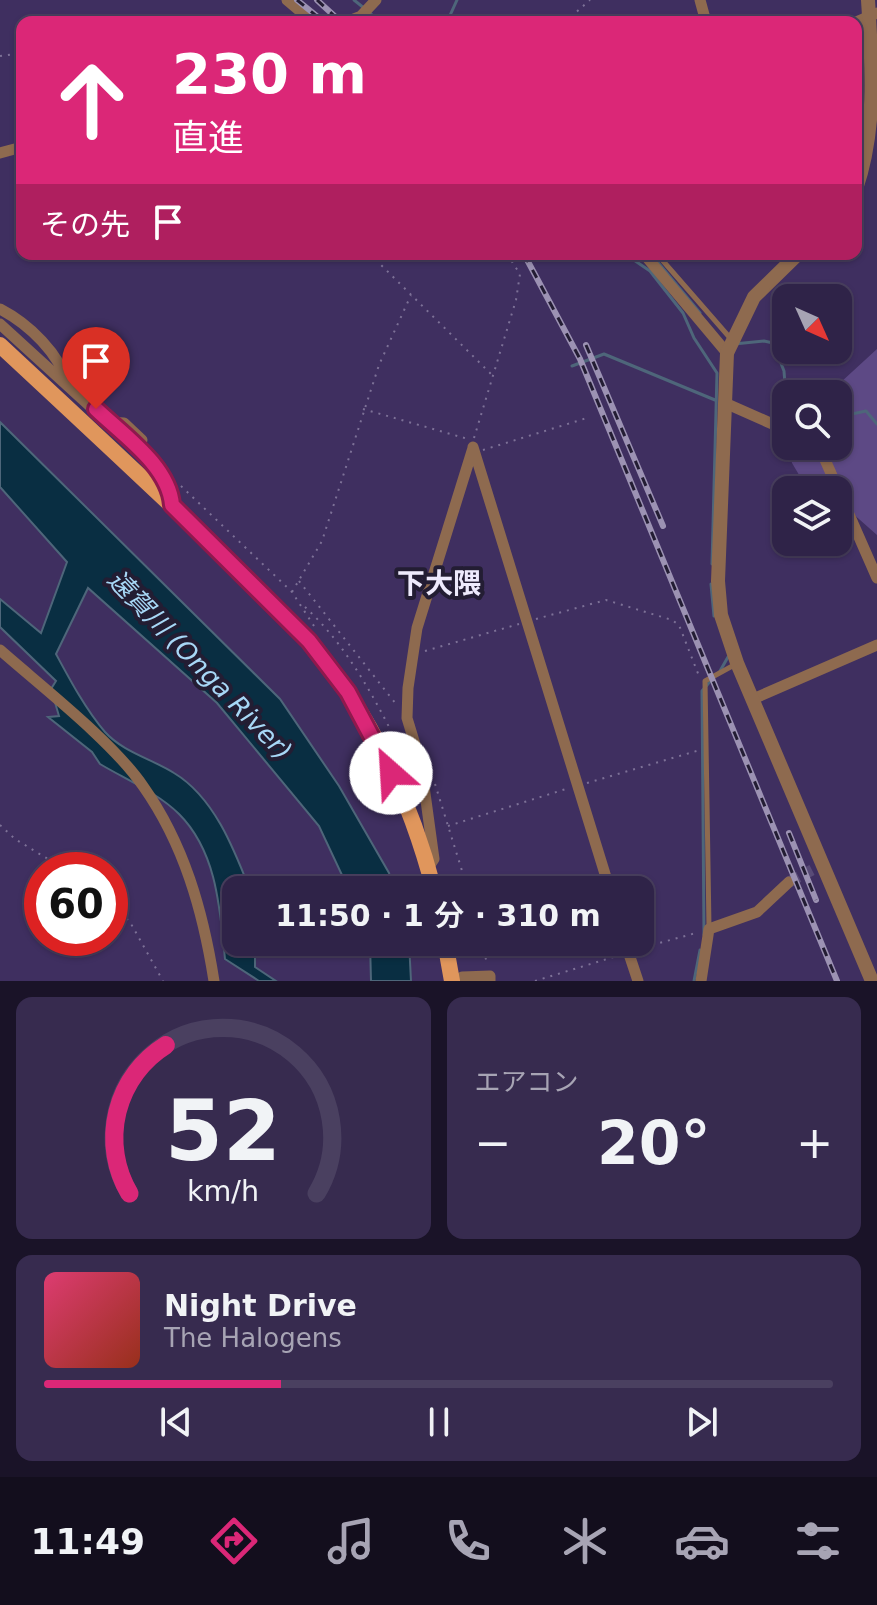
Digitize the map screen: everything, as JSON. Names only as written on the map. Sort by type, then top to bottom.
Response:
[{"type":"main road","points":[[0,345],[287,616],[319,653],[371,732],[417,831],[430,876]]},
{"type":"main road","points":[[450,956],[457,978]]},
{"type":"street","points":[[287,0],[306,16]]},
{"type":"street","points":[[862,170],[871,141],[874,101],[871,9]]},
{"type":"street","points":[[652,260],[729,346]]},
{"type":"street","points":[[789,260],[754,297],[729,346],[718,581],[721,615],[817,868],[872,981]]},
{"type":"street","points":[[0,309],[15,317],[62,364],[68,385]]},
{"type":"street","points":[[0,324],[135,447],[171,489],[172,505]]},
{"type":"street","points":[[725,403],[772,424]]},
{"type":"street","points":[[474,447],[606,876]]},
{"type":"street","points":[[428,868],[434,859],[421,764],[407,718],[412,655],[417,628],[474,447]]},
{"type":"street","points":[[825,460],[877,578]]},
{"type":"street","points":[[753,699],[877,645]]},
{"type":"street","points":[[0,650],[142,784],[181,852],[202,916],[214,981]]},
{"type":"street","points":[[701,981],[709,929],[757,912],[789,882]]},
{"type":"street","points":[[630,956],[638,981]]},
{"type":"street","points":[[457,978],[490,978]]},
{"type":"lane","points":[[659,260],[662,268]]},
{"type":"lane","points":[[709,929],[705,681],[737,663]]},
{"type":"path","points":[[572,16],[590,0]]},
{"type":"path","points":[[376,260],[493,376]]},
{"type":"path","points":[[474,447],[516,300],[520,274],[511,260]]},
{"type":"path","points":[[292,592],[322,541],[363,409],[411,295]]},
{"type":"path","points":[[363,409],[474,447],[587,418]]},
{"type":"path","points":[[177,482],[318,619],[389,725],[413,777]]},
{"type":"path","points":[[299,581],[407,718]]},
{"type":"path","points":[[412,655],[606,600],[672,620],[679,625],[699,676],[705,681]]},
{"type":"path","points":[[301,603],[320,642],[319,653]]},
{"type":"path","points":[[421,764],[436,786],[464,876]]},
{"type":"path","points":[[0,825],[36,852]]},
{"type":"path","points":[[128,920],[163,981]]},
{"type":"path","points":[[485,956],[490,978]]},
{"type":"shaded area","points":[[877,349],[877,535],[852,513],[852,476],[800,476],[791,460],[852,460],[852,380],[843,380]]},
{"type":"water","name":"遠賀川 (Onga River)","points":[[0,422],[280,699],[339,786],[390,876],[342,876],[319,826],[217,703],[88,588],[56,654],[85,705],[105,732],[120,745],[188,783],[221,825],[244,876],[222,876],[222,930],[209,863],[192,829],[161,799],[100,764],[92,752],[48,717],[59,716],[51,689],[56,681],[0,627],[0,599],[41,633],[67,562],[0,487]]},
{"type":"water","points":[[225,956],[255,956],[255,967],[276,981],[259,981]]},
{"type":"water","points":[[370,956],[410,956],[411,981],[371,981]]},
{"type":"waterway","points":[[354,0],[364,8]]},
{"type":"waterway","points":[[450,16],[457,0]]},
{"type":"waterway","points":[[369,12],[373,16]]},
{"type":"waterway","points":[[634,260],[650,271],[683,313],[694,338],[717,373],[712,564]]},
{"type":"waterway","points":[[656,260],[700,313]]},
{"type":"waterway","points":[[734,344],[773,343],[785,380]]},
{"type":"waterway","points":[[572,366],[604,354],[715,400]]},
{"type":"waterway","points":[[852,414],[866,411],[877,424]]},
{"type":"waterway","points":[[711,584],[714,616]]},
{"type":"waterway","points":[[720,671],[728,657]]},
{"type":"waterway","points":[[704,935],[702,691],[712,679]]},
{"type":"waterway","points":[[694,981],[700,950]]},
{"type":"tunnel","points":[[789,882],[812,870]]},
{"type":"railway","points":[[297,0],[317,16]]},
{"type":"railway","points":[[317,0],[334,16]]},
{"type":"railway","points":[[527,260],[580,359],[837,981]]},
{"type":"railway","points":[[586,345],[663,526]]},
{"type":"railway","points":[[789,833],[816,900]]},
{"type":"district","name":"下大隈","points":[[439,583]]},
{"type":"route","points":[[96,409],[150,461],[171,489],[172,505],[309,641],[348,692],[391,773]]}]
